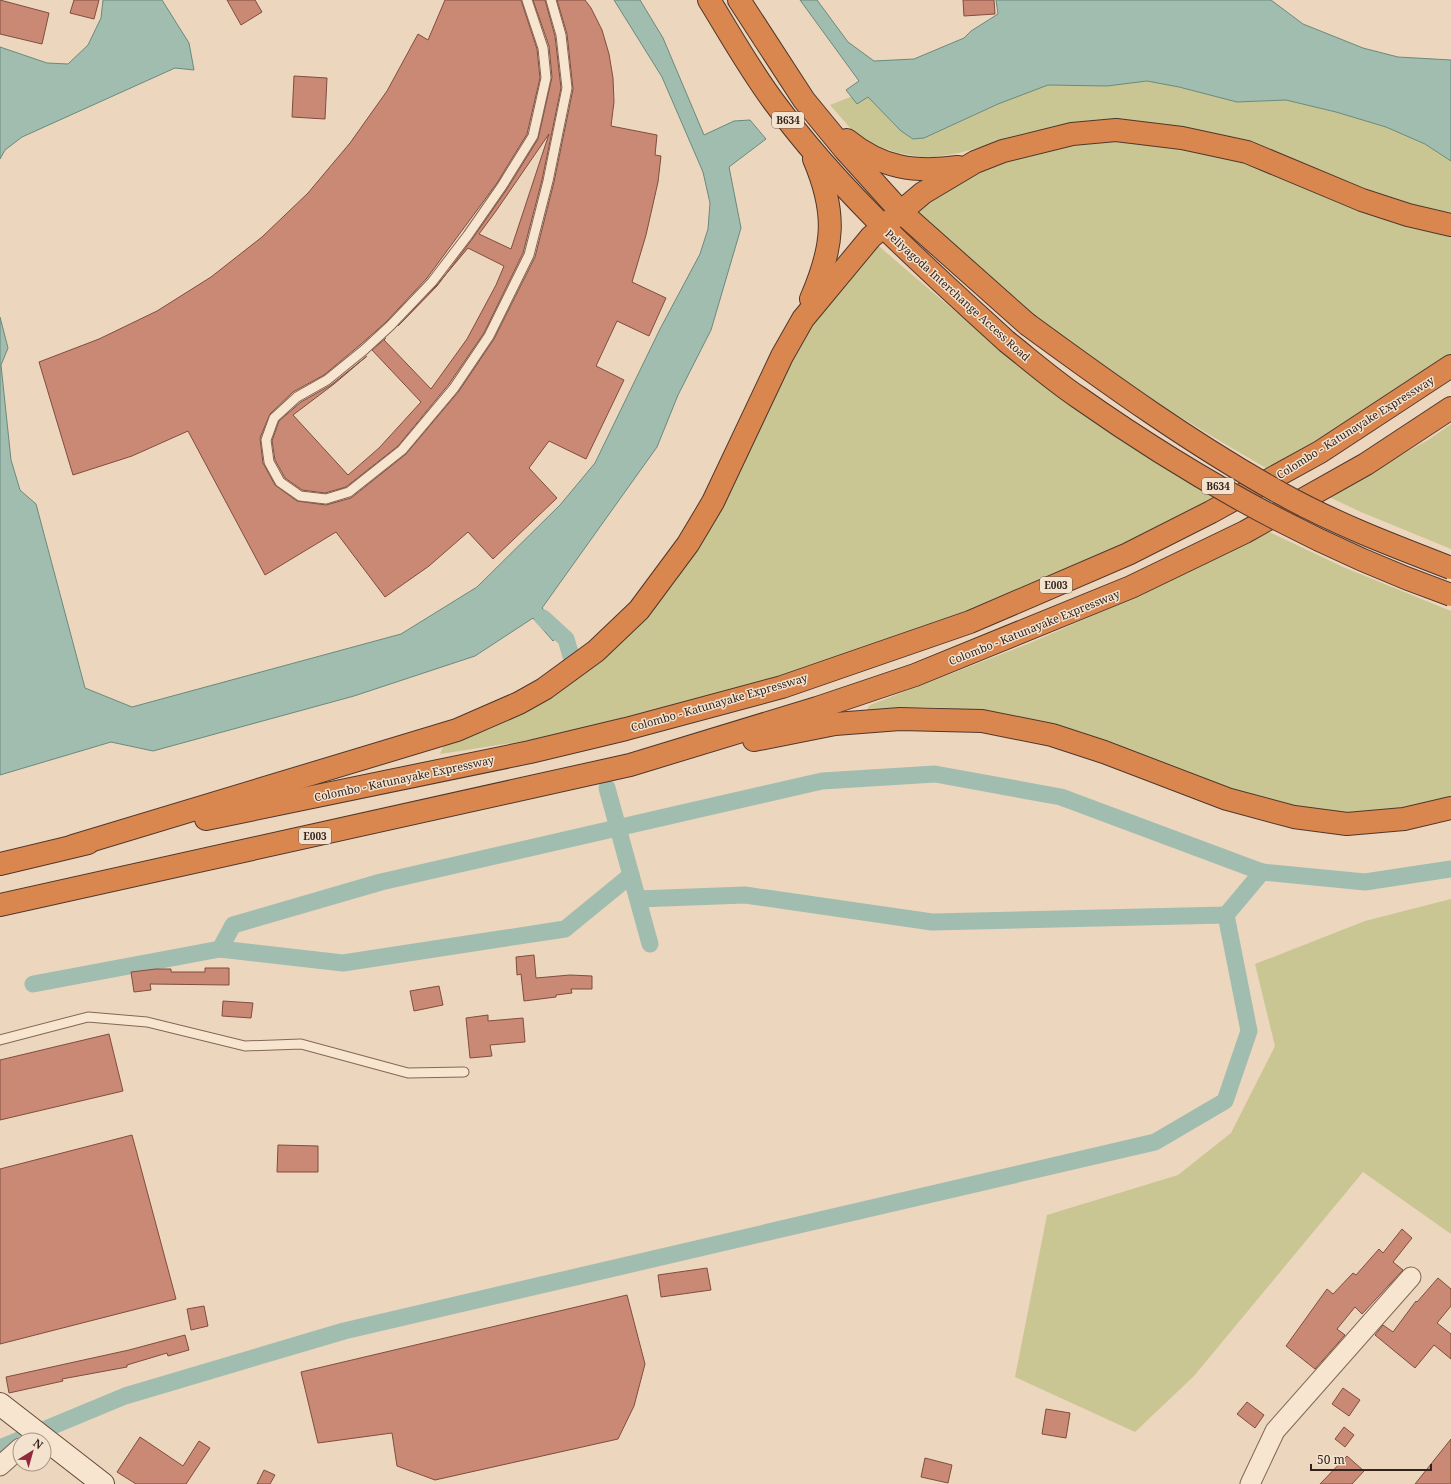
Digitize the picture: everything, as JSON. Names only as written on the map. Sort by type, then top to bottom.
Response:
[{"type":"highway","name":"Peliyagoda Interchange Access Road","points":[[709,0],[774,102],[831,172],[883,228],[1006,341],[1076,396],[1140,439],[1253,506],[1326,544],[1412,581],[1451,595]]},
{"type":"highway","name":"B634","points":[[739,0],[804,100],[845,150],[901,212],[1027,324],[1163,422],[1283,494],[1341,523],[1451,568]]},
{"type":"highway","points":[[817,116],[864,152],[880,162],[914,169],[933,171],[958,167],[1003,151],[1072,134],[1116,130],[1182,138],[1246,152],[1362,200],[1408,215],[1451,226]]},
{"type":"highway","points":[[73,846],[457,730],[519,703],[544,689],[596,651],[639,610],[688,544],[713,502],[782,356],[803,319],[824,268],[830,239],[827,195],[808,144]]},
{"type":"highway","points":[[803,319],[871,237],[935,185],[975,162]]},
{"type":"highway","name":"Colombo - Katunayake Expressway","points":[[0,864],[73,846],[530,752],[782,687],[970,622],[1128,554],[1223,506],[1320,452],[1451,366]]},
{"type":"highway","name":"Colombo - Katunayake Expressway","points":[[0,905],[630,766],[817,708],[915,675],[1131,587],[1245,532],[1302,502],[1366,464],[1451,408]]},
{"type":"highway","points":[[630,766],[835,724],[900,719],[982,721],[1052,735],[1104,752],[1227,799],[1294,817],[1354,824],[1404,819],[1451,808]]},
{"type":"street","points":[[1250,1484],[1275,1431],[1411,1277]]},
{"type":"street","points":[[1,1405],[29,1432]]},
{"type":"street","points":[[52,1449],[103,1484]]},
{"type":"street","points":[[0,1466],[12,1455]]},
{"type":"lane","points":[[527,0],[543,48],[546,78],[533,136],[485,210],[426,288],[390,326],[364,350],[327,380],[298,397],[274,418],[266,440],[269,462],[280,482],[300,496],[326,499],[349,492],[402,450],[454,388],[489,336],[529,255],[548,181],[567,88],[561,35],[551,0]]},
{"type":"lane","points":[[0,1040],[88,1018],[147,1022],[245,1046],[301,1044],[408,1073],[464,1072]]},
{"type":"shaded area","points":[[103,0],[162,0],[189,43],[194,70],[175,68],[22,137],[5,150],[0,159],[0,47],[47,63],[68,64],[88,45],[101,18]]},
{"type":"shaded area","points":[[614,0],[640,0],[663,38],[704,135],[734,121],[750,120],[766,139],[729,167],[741,228],[711,330],[678,395],[657,447],[542,608],[564,629],[553,641],[533,618],[475,656],[354,696],[153,751],[111,742],[0,775],[0,317],[8,348],[1,365],[11,460],[20,490],[36,504],[85,688],[132,707],[401,634],[477,587],[560,505],[595,463],[660,329],[700,254],[708,229],[710,203],[703,172],[662,77]]},
{"type":"shaded area","points":[[800,0],[817,0],[848,42],[874,61],[914,59],[964,38],[971,31],[998,14],[996,0],[1271,0],[1303,24],[1363,48],[1398,57],[1451,60],[1451,161],[1425,144],[1386,127],[1336,112],[1286,100],[1237,102],[1179,87],[1147,81],[1107,86],[1048,85],[998,104],[924,138],[913,139],[901,131],[868,97],[857,104],[846,90],[859,81]]},
{"type":"shaded area","points":[[1147,81],[1179,87],[1237,102],[1286,100],[1336,112],[1386,127],[1425,144],[1451,161],[1451,218],[1435,214],[1180,127],[1119,120],[1086,122],[1055,126],[959,153],[928,158],[898,153],[875,145],[852,130],[830,105],[853,96],[868,96],[901,131],[913,139],[924,138],[998,104],[1048,85],[1107,86]]},
{"type":"shaded area","points":[[1141,139],[1237,160],[1288,180],[1451,232],[1451,356],[1271,471],[1171,411],[1074,347],[1014,300],[918,216],[916,207],[927,197],[1000,161],[1074,144]]},
{"type":"shaded area","points":[[874,242],[998,348],[1224,499],[1140,540],[870,652],[569,734],[440,754],[443,747],[492,728],[519,714],[659,601],[675,582],[691,557],[803,329]]},
{"type":"shaded area","points":[[1451,424],[1451,549],[1361,512],[1327,496],[1428,440]]},
{"type":"shaded area","points":[[1265,530],[1343,567],[1451,611],[1451,798],[1404,810],[1364,814],[1300,810],[963,710],[927,707],[866,711],[870,705],[1030,643],[1129,600]]},
{"type":"shaded area","points":[[1451,899],[1451,1234],[1363,1172],[1194,1376],[1135,1432],[1015,1377],[1047,1215],[1178,1175],[1231,1133],[1275,1046],[1255,964],[1365,921]]},
{"type":"building","points":[[0,0],[49,13],[42,44],[0,34]]},
{"type":"building","points":[[74,0],[99,0],[94,19],[70,13]]},
{"type":"building","points":[[227,0],[255,0],[262,12],[241,25]]},
{"type":"building","points":[[445,0],[521,0],[537,49],[540,78],[527,134],[497,183],[427,278],[386,322],[360,345],[324,375],[293,392],[270,414],[260,438],[263,463],[275,485],[297,501],[326,505],[351,498],[406,454],[459,391],[494,339],[535,257],[554,182],[573,89],[567,34],[557,0],[585,0],[591,8],[602,30],[609,54],[613,78],[614,102],[611,126],[657,135],[655,155],[661,156],[658,182],[646,235],[632,282],[666,298],[649,336],[617,321],[596,366],[624,380],[586,459],[549,441],[529,468],[557,498],[493,559],[468,532],[429,566],[385,597],[336,532],[265,575],[188,431],[132,456],[73,475],[39,362],[99,339],[157,311],[211,277],[262,237],[308,193],[350,143],[387,91],[418,34],[428,40]]},
{"type":"building","points":[[533,0],[545,0],[555,36],[561,88],[542,180],[523,253],[484,333],[449,384],[398,446],[346,487],[325,493],[302,490],[285,478],[275,460],[272,441],[279,421],[301,402],[331,385],[367,356],[334,384],[293,415],[348,475],[379,448],[421,402],[372,350],[386,338],[384,340],[431,389],[467,339],[496,285],[504,266],[468,248],[445,275],[507,189],[538,139],[552,77],[549,46]],"holes":[[[549,134],[511,249],[479,234]]]},
{"type":"building","points":[[963,0],[994,0],[995,14],[964,16]]},
{"type":"building","points":[[294,76],[327,78],[325,119],[292,117]]},
{"type":"building","points":[[445,275],[437,286],[398,326]]},
{"type":"building","points":[[534,955],[536,978],[570,975],[592,976],[592,989],[571,989],[572,993],[556,995],[556,997],[524,1001],[521,974],[517,975],[516,957]]},
{"type":"building","points":[[205,968],[229,968],[229,985],[150,984],[151,990],[134,992],[131,972],[171,969],[171,972],[205,972]]},
{"type":"building","points":[[439,986],[443,1005],[414,1011],[410,991]]},
{"type":"building","points":[[223,1001],[253,1003],[251,1018],[222,1016]]},
{"type":"building","points":[[488,1015],[488,1021],[523,1018],[525,1042],[490,1045],[492,1056],[470,1058],[466,1018]]},
{"type":"building","points":[[109,1034],[123,1091],[0,1120],[0,1060]]},
{"type":"building","points":[[132,1135],[176,1299],[0,1344],[0,1169]]},
{"type":"building","points":[[278,1145],[318,1146],[318,1172],[277,1172]]},
{"type":"building","points":[[1402,1229],[1412,1238],[1393,1262],[1403,1270],[1362,1314],[1355,1307],[1337,1329],[1345,1335],[1315,1369],[1286,1346],[1327,1289],[1333,1294],[1353,1273],[1356,1275],[1379,1249],[1383,1253]]},
{"type":"building","points":[[707,1268],[711,1290],[661,1297],[658,1275]]},
{"type":"building","points":[[1438,1278],[1451,1289],[1451,1306],[1437,1323],[1451,1334],[1451,1359],[1434,1345],[1415,1368],[1375,1335],[1383,1325],[1393,1332],[1416,1301],[1417,1302]]},
{"type":"building","points":[[627,1295],[645,1364],[634,1406],[618,1439],[435,1480],[397,1466],[392,1433],[318,1443],[301,1372]]},
{"type":"building","points":[[204,1306],[208,1326],[191,1330],[187,1309]]},
{"type":"building","points":[[185,1335],[189,1350],[168,1356],[167,1353],[127,1365],[127,1367],[62,1379],[63,1381],[9,1393],[6,1377],[129,1350]]},
{"type":"building","points":[[1343,1388],[1360,1400],[1349,1416],[1332,1404]]},
{"type":"building","points":[[1247,1402],[1264,1415],[1255,1428],[1237,1414]]},
{"type":"building","points":[[1046,1409],[1070,1413],[1066,1438],[1042,1434]]},
{"type":"building","points":[[1344,1427],[1354,1435],[1345,1447],[1335,1439]]},
{"type":"building","points":[[140,1437],[183,1466],[199,1441],[210,1448],[186,1484],[136,1484],[117,1472]]},
{"type":"building","points":[[1451,1439],[1451,1484],[1415,1484]]},
{"type":"building","points":[[1347,1456],[1364,1471],[1352,1484],[1320,1484]]},
{"type":"building","points":[[925,1458],[952,1465],[948,1483],[921,1477]]},
{"type":"building","points":[[264,1470],[275,1475],[270,1484],[257,1484]]},
{"type":"waterway","points":[[543,618],[566,639],[571,656]]},
{"type":"waterway","points":[[220,949],[233,925],[381,882],[822,781],[935,774],[1061,797],[1262,872]]},
{"type":"waterway","points":[[607,788],[650,944]]},
{"type":"waterway","points":[[0,1448],[125,1396],[344,1331],[1155,1142],[1225,1101],[1249,1031],[1226,915],[1262,872],[1365,882],[1451,869]]},
{"type":"waterway","points":[[33,984],[220,949],[343,963],[565,929],[631,875]]},
{"type":"waterway","points":[[638,899],[745,895],[932,922],[1226,915]]}]
